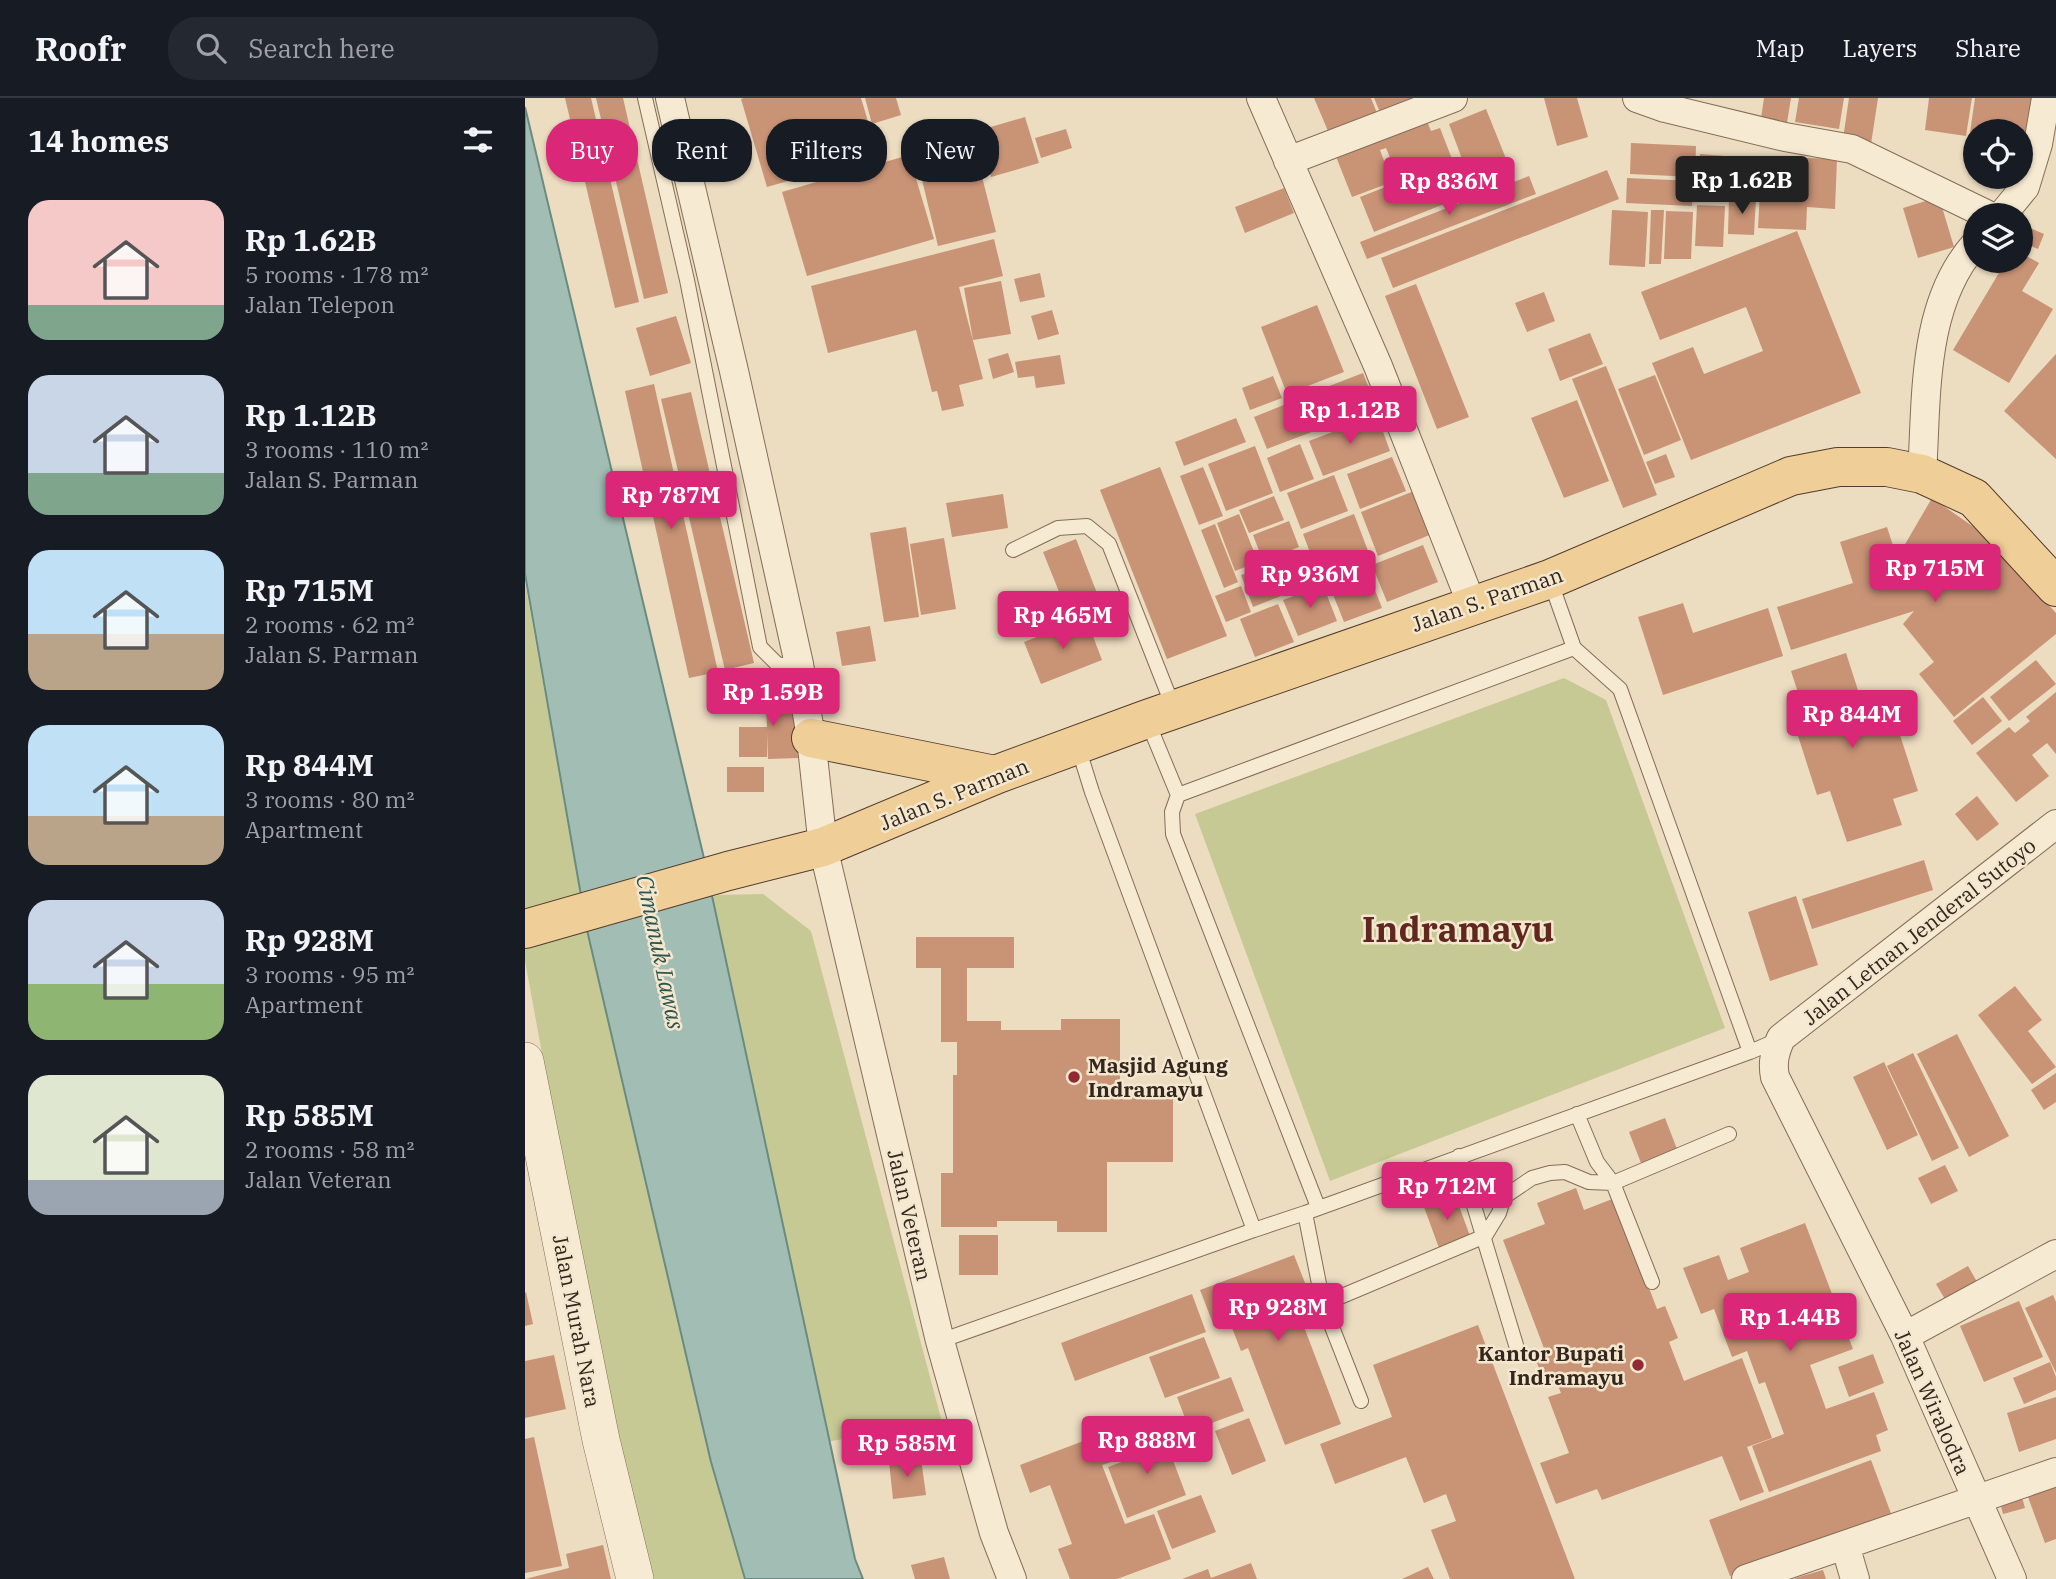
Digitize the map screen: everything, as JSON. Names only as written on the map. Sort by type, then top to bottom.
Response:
[{"type":"main road","name":"Jalan S. Parman","points":[[540,925],[728,871],[823,847],[995,775],[1161,714],[1550,579],[1791,476],[1838,467],[1887,467],[1922,474],[1974,498],[2056,587]]},
{"type":"main road","points":[[811,738],[995,775]]},
{"type":"street","name":"Jalan Veteran","points":[[670,98],[799,664],[811,738],[823,847],[940,1341],[994,1533],[1012,1579]]},
{"type":"street","points":[[1261,98],[1378,366],[1472,605]]},
{"type":"street","points":[[1288,161],[1453,98]]},
{"type":"street","points":[[2012,203],[2025,187],[2047,150],[2046,98]]},
{"type":"street","points":[[1642,99],[1785,137],[1852,149],[1963,203]]},
{"type":"street","points":[[1922,474],[1930,348],[1950,279],[1963,261]]},
{"type":"street","name":"Jalan Letnan Jenderal Sutoyo","points":[[1781,1038],[2056,824]]},
{"type":"street","name":"Jalan Wiralodra","points":[[1781,1038],[1774,1054],[1775,1077],[1905,1336],[2012,1579]]},
{"type":"street","name":"Jalan Murah Nara","points":[[525,1061],[601,1440],[635,1579]]},
{"type":"street","points":[[1905,1336],[2056,1254]]},
{"type":"street","points":[[1746,1579],[2056,1472]]},
{"type":"street","points":[[1845,1545],[1855,1579]]},
{"type":"lane","points":[[645,98],[687,280],[760,647],[778,665],[799,664]]},
{"type":"lane","points":[[1013,550],[1058,528],[1087,526],[1109,544],[1161,714],[1178,796],[1173,812],[1173,834],[1312,1210],[1324,1304],[1360,1401]]},
{"type":"lane","points":[[1550,579],[1574,648],[1620,689],[1750,1052]]},
{"type":"lane","points":[[1178,796],[1574,648]]},
{"type":"lane","points":[[1077,746],[1254,1230]]},
{"type":"lane","points":[[940,1341],[1312,1210],[1750,1052],[1781,1038]]},
{"type":"lane","points":[[1577,1114],[1597,1162],[1613,1184],[1651,1282]]},
{"type":"lane","points":[[1324,1304],[1485,1236],[1499,1213],[1504,1197],[1532,1178],[1565,1172],[1589,1182],[1613,1184],[1729,1134]]},
{"type":"lane","points":[[1459,1156],[1516,1345]]},
{"type":"green space","points":[[525,582],[587,931],[719,895],[763,894],[811,931],[942,1422],[710,1462],[744,1579],[652,1579],[611,1428],[525,961]]},
{"type":"green space","points":[[1564,678],[1606,700],[1725,1028],[1330,1181],[1195,814]]},
{"type":"water","name":"Cimanuk Lawas","points":[[525,107],[703,854],[855,1559],[863,1579],[745,1579],[711,1462],[587,930],[525,574]]},
{"type":"building","points":[[565,98],[591,98],[596,119],[570,119]]},
{"type":"building","points":[[596,98],[623,98],[628,119],[601,119]]},
{"type":"building","points":[[861,98],[867,119],[766,119],[766,182],[784,182],[767,187],[752,136],[752,119],[747,119],[741,99]]},
{"type":"building","points":[[865,98],[896,98],[901,115],[887,119],[871,119]]},
{"type":"building","points":[[1314,98],[1371,98],[1379,118],[1331,138]]},
{"type":"building","points":[[1374,98],[1418,98],[1382,117]]},
{"type":"building","points":[[1544,98],[1577,98],[1588,137],[1557,146]]},
{"type":"building","points":[[1764,98],[1791,98],[1786,129],[1760,125]]},
{"type":"building","points":[[1799,98],[1844,98],[1839,129],[1795,122]]},
{"type":"building","points":[[1849,98],[1878,98],[1871,144],[1843,139]]},
{"type":"building","points":[[1929,98],[1972,98],[1969,119],[1963,119],[1963,136],[1925,130]]},
{"type":"building","points":[[1975,98],[2034,98],[2031,119],[1972,119]]},
{"type":"building","points":[[1486,109],[1513,176],[1492,184],[1483,160],[1465,167],[1449,124]]},
{"type":"building","points":[[1424,114],[1431,131],[1440,128],[1452,159],[1399,179],[1386,148],[1380,150],[1392,182],[1352,197],[1333,149]]},
{"type":"building","points":[[1025,117],[1039,163],[999,175],[999,125]]},
{"type":"building","points":[[1066,129],[1072,148],[1041,158],[1035,138]]},
{"type":"building","points":[[1631,143],[1696,146],[1695,177],[1630,174]]},
{"type":"building","points":[[1700,154],[1725,156],[1723,201],[1698,200]]},
{"type":"building","points":[[1762,156],[1837,159],[1835,209],[1807,207],[1806,230],[1758,228]]},
{"type":"building","points":[[901,157],[901,182],[917,182],[934,239],[807,276],[782,192],[816,182],[887,182],[887,161]]},
{"type":"building","points":[[1730,157],[1759,158],[1757,195],[1728,193]]},
{"type":"building","points":[[638,163],[668,293],[644,299],[616,182],[638,182]]},
{"type":"building","points":[[1447,163],[1452,177],[1481,166],[1489,186],[1374,232],[1360,197]]},
{"type":"building","points":[[1607,170],[1619,199],[1393,288],[1381,258]]},
{"type":"building","points":[[1529,176],[1536,194],[1367,259],[1360,242]]},
{"type":"building","points":[[1627,178],[1694,181],[1692,206],[1626,203]]},
{"type":"building","points":[[585,182],[611,182],[639,302],[615,308]]},
{"type":"building","points":[[923,182],[983,182],[996,232],[938,246]]},
{"type":"building","points":[[1284,188],[1294,213],[1245,233],[1235,207]]},
{"type":"building","points":[[1729,197],[1756,198],[1754,235],[1728,234]]},
{"type":"building","points":[[1939,197],[1954,247],[1918,258],[1903,208]]},
{"type":"building","points":[[1697,205],[1725,206],[1723,247],[1695,246]]},
{"type":"building","points":[[1612,210],[1648,212],[1645,267],[1609,265]]},
{"type":"building","points":[[1651,210],[1664,210],[1661,264],[1649,264]]},
{"type":"building","points":[[1666,211],[1693,212],[1691,259],[1664,259]]},
{"type":"building","points":[[2033,229],[2044,234],[2038,249],[2033,247]]},
{"type":"building","points":[[1797,231],[1861,393],[1691,460],[1652,363],[1693,347],[1704,374],[1763,351],[1746,307],[1660,340],[1641,292]]},
{"type":"building","points":[[994,239],[1003,276],[959,287],[983,379],[959,385],[964,406],[942,411],[937,391],[932,392],[916,330],[828,353],[811,286]]},
{"type":"building","points":[[2033,260],[2039,263],[2033,273]]},
{"type":"building","points":[[1040,273],[1045,297],[1020,302],[1014,279]]},
{"type":"building","points":[[1999,273],[2033,273],[2022,291],[2053,309],[2009,383],[1953,350]]},
{"type":"building","points":[[1001,281],[1011,334],[973,340],[964,288]]},
{"type":"building","points":[[1416,284],[1469,417],[1437,429],[1385,296]]},
{"type":"building","points":[[1544,292],[1555,321],[1527,332],[1515,303]]},
{"type":"building","points":[[1317,305],[1344,372],[1287,394],[1261,327]]},
{"type":"building","points":[[1052,310],[1059,334],[1038,340],[1031,316]]},
{"type":"building","points":[[676,316],[691,363],[650,376],[636,328]]},
{"type":"building","points":[[1590,333],[1603,364],[1560,381],[1548,349]]},
{"type":"building","points":[[1008,353],[1014,372],[993,379],[988,359]]},
{"type":"building","points":[[2056,354],[2056,459],[2004,411]]},
{"type":"building","points":[[1060,355],[1065,384],[1036,388],[1034,376],[1018,378],[1015,362]]},
{"type":"building","points":[[1606,366],[1657,495],[1623,508],[1572,379]]},
{"type":"building","points":[[1363,373],[1377,408],[1324,428],[1311,393]]},
{"type":"building","points":[[1655,375],[1681,440],[1644,455],[1618,389]]},
{"type":"building","points":[[1273,376],[1282,398],[1250,410],[1242,388]]},
{"type":"building","points":[[654,384],[718,672],[689,678],[625,391]]},
{"type":"building","points":[[691,392],[754,663],[725,670],[661,399]]},
{"type":"building","points":[[1304,397],[1317,430],[1267,449],[1254,417]]},
{"type":"building","points":[[1577,400],[1609,481],[1564,498],[1531,418]]},
{"type":"building","points":[[1377,415],[1390,451],[1323,476],[1309,441]]},
{"type":"building","points":[[1236,418],[1246,442],[1184,466],[1175,442]]},
{"type":"building","points":[[1300,444],[1314,479],[1280,492],[1267,458]]},
{"type":"building","points":[[1255,446],[1273,493],[1226,511],[1208,464]]},
{"type":"building","points":[[1666,454],[1675,477],[1655,484],[1646,462]]},
{"type":"building","points":[[1392,457],[1406,491],[1360,509],[1347,474]]},
{"type":"building","points":[[1160,467],[1227,636],[1167,659],[1100,490]]},
{"type":"building","points":[[1203,467],[1223,516],[1199,525],[1180,476]]},
{"type":"building","points":[[1334,475],[1348,511],[1301,529],[1287,493]]},
{"type":"building","points":[[1414,491],[1432,534],[1378,556],[1361,512]]},
{"type":"building","points":[[1003,494],[1008,528],[952,537],[946,503]]},
{"type":"building","points":[[1274,496],[1284,520],[1249,533],[1239,510]]},
{"type":"building","points":[[1932,498],[1981,532],[2056,613],[2056,634],[1954,717],[1919,674],[1934,662],[1903,624],[1914,611],[1791,650],[1777,607],[1853,583],[1840,542],[1887,527],[1897,558]]},
{"type":"building","points":[[1239,514],[1258,562],[1235,571],[1217,523]]},
{"type":"building","points":[[1354,514],[1370,556],[1319,576],[1303,534]]},
{"type":"building","points":[[1289,521],[1299,547],[1263,561],[1253,535]]},
{"type":"building","points":[[1215,524],[1238,582],[1224,588],[1201,530]]},
{"type":"building","points":[[906,527],[919,617],[884,622],[870,533]]},
{"type":"building","points":[[944,538],[956,609],[921,615],[910,544]]},
{"type":"building","points":[[1076,539],[1102,606],[1070,619],[1043,552]]},
{"type":"building","points":[[1423,545],[1438,582],[1387,602],[1372,565]]},
{"type":"building","points":[[1281,560],[1293,591],[1253,607],[1241,575]]},
{"type":"building","points":[[1366,567],[1382,608],[1344,622],[1328,582]]},
{"type":"building","points":[[1323,585],[1337,621],[1298,636],[1283,600]]},
{"type":"building","points":[[1241,586],[1251,612],[1226,622],[1215,596]]},
{"type":"building","points":[[1683,603],[1693,633],[1768,608],[1783,656],[1663,695],[1638,617]]},
{"type":"building","points":[[1278,604],[1294,642],[1255,657],[1240,619]]},
{"type":"building","points":[[1086,618],[1102,660],[1041,684],[1024,642]]},
{"type":"building","points":[[870,626],[876,661],[842,666],[836,632]]},
{"type":"building","points":[[1846,653],[1867,718],[1892,710],[1918,791],[1893,799],[1902,825],[1847,842],[1830,791],[1817,795],[1798,736],[1811,733],[1791,671]]},
{"type":"building","points":[[2036,660],[2056,684],[2009,721],[1990,697]]},
{"type":"building","points":[[794,685],[798,758],[768,759],[767,733],[767,757],[739,757],[739,727],[767,727],[765,686]]},
{"type":"building","points":[[2056,692],[2056,754],[2047,743],[2032,755],[2049,776],[2016,802],[1976,753],[2009,727],[2015,733],[2030,721],[2026,717]]},
{"type":"building","points":[[1983,697],[2002,721],[1972,745],[1953,721]]},
{"type":"building","points":[[727,767],[764,767],[764,792],[727,792]]},
{"type":"building","points":[[1977,796],[1999,824],[1977,841],[1955,814]]},
{"type":"building","points":[[1924,860],[1933,890],[1812,929],[1802,899]]},
{"type":"building","points":[[1796,896],[1818,965],[1770,981],[1748,912]]},
{"type":"building","points":[[916,937],[1014,937],[1014,968],[967,968],[967,1021],[1001,1021],[1001,1030],[1061,1030],[1061,1019],[1120,1019],[1120,1085],[1107,1085],[1107,1097],[1173,1097],[1173,1162],[1107,1162],[1107,1232],[1057,1232],[1057,1221],[997,1221],[997,1227],[941,1227],[941,1173],[953,1173],[953,1075],[957,1075],[957,1042],[941,1042],[941,968],[916,968]]},
{"type":"building","points":[[2015,986],[2042,1020],[2028,1031],[2056,1067],[2032,1084],[1978,1015]]},
{"type":"building","points":[[1957,1034],[2009,1136],[1969,1157],[1917,1054]]},
{"type":"building","points":[[1913,1053],[1959,1148],[1932,1161],[1887,1066]]},
{"type":"building","points":[[1884,1062],[1918,1135],[1887,1150],[1853,1077]]},
{"type":"building","points":[[2056,1073],[2056,1102],[2044,1110],[2031,1090]]},
{"type":"building","points":[[1665,1118],[1677,1149],[1641,1163],[1629,1132]]},
{"type":"building","points":[[1945,1165],[1958,1191],[1931,1204],[1918,1178]]},
{"type":"building","points":[[1576,1188],[1584,1210],[1615,1198],[1657,1309],[1665,1306],[1678,1338],[1669,1342],[1684,1381],[1742,1358],[1772,1438],[1747,1447],[1764,1492],[1740,1501],[1722,1456],[1602,1500],[1597,1489],[1556,1504],[1540,1463],[1569,1453],[1548,1397],[1561,1393],[1557,1383],[1546,1387],[1534,1355],[1545,1351],[1503,1240],[1545,1224],[1537,1203]]},
{"type":"building","points":[[1455,1195],[1470,1236],[1439,1248],[1424,1207]]},
{"type":"building","points":[[1805,1223],[1853,1349],[1810,1365],[1826,1409],[1874,1392],[1888,1430],[1876,1435],[1881,1451],[1769,1492],[1752,1446],[1784,1434],[1765,1382],[1759,1384],[1747,1351],[1732,1357],[1714,1309],[1701,1314],[1683,1268],[1719,1255],[1728,1280],[1749,1272],[1740,1248]]},
{"type":"building","points":[[959,1235],[998,1235],[998,1275],[959,1275]]},
{"type":"building","points":[[1294,1255],[1320,1321],[1304,1327],[1341,1424],[1285,1445],[1248,1348],[1241,1351],[1229,1320],[1214,1326],[1200,1290]]},
{"type":"building","points":[[1968,1266],[1980,1287],[1949,1306],[1936,1284]]},
{"type":"building","points":[[525,1293],[533,1324],[525,1326]]},
{"type":"building","points":[[1192,1294],[1206,1332],[1075,1381],[1061,1343]]},
{"type":"building","points":[[2053,1295],[2056,1302],[2056,1373],[2025,1308]]},
{"type":"building","points":[[2019,1301],[2043,1357],[1984,1382],[1960,1326]]},
{"type":"building","points":[[1478,1325],[1575,1579],[1450,1579],[1431,1530],[1456,1521],[1446,1494],[1424,1503],[1406,1457],[1335,1484],[1320,1444],[1392,1417],[1373,1365]]},
{"type":"building","points":[[1204,1337],[1220,1378],[1165,1398],[1149,1357]]},
{"type":"building","points":[[1873,1354],[1884,1383],[1849,1397],[1838,1367]]},
{"type":"building","points":[[554,1355],[566,1409],[525,1418],[525,1361]]},
{"type":"building","points":[[2050,1362],[2056,1377],[2056,1390],[2024,1404],[2013,1378]]},
{"type":"building","points":[[1231,1377],[1244,1411],[1190,1431],[1177,1397]]},
{"type":"building","points":[[2056,1397],[2056,1439],[2019,1452],[2007,1413]]},
{"type":"building","points":[[1249,1418],[1266,1461],[1232,1475],[1215,1431]]},
{"type":"building","points":[[1115,1429],[1126,1457],[1102,1465],[1125,1524],[1154,1514],[1171,1559],[1117,1579],[1070,1579],[1058,1549],[1072,1544],[1050,1485],[1030,1493],[1020,1465]]},
{"type":"building","points":[[1162,1431],[1186,1495],[1127,1518],[1108,1467],[1130,1459],[1124,1445]]},
{"type":"building","points":[[534,1437],[562,1566],[525,1573],[525,1439]]},
{"type":"building","points":[[921,1459],[926,1495],[893,1499],[889,1462]]},
{"type":"building","points":[[1871,1460],[1892,1516],[1730,1576],[1709,1520]]},
{"type":"building","points":[[2056,1478],[2056,1539],[2045,1543],[2025,1489]]},
{"type":"building","points":[[2020,1490],[2025,1508],[2003,1514],[1998,1495]]},
{"type":"building","points":[[1201,1495],[1216,1532],[1172,1549],[1157,1511]]},
{"type":"building","points":[[603,1545],[611,1579],[525,1579],[569,1568],[566,1554]]},
{"type":"building","points":[[944,1557],[950,1579],[915,1579],[911,1565]]},
{"type":"building","points":[[1251,1563],[1257,1579],[1182,1579],[1208,1569],[1211,1578]]},
{"type":"building","points":[[1428,1567],[1434,1579],[1402,1579]]},
{"type":"building","points":[[1823,1570],[1826,1579],[1795,1579],[1795,1578]]},
{"type":"place","name":"Masjid Agung Indramayu","points":[[1074,1077]]},
{"type":"place","name":"Kantor Bupati Indramayu","points":[[1638,1365]]},
{"type":"district","name":"Indramayu","points":[[1458,929]]}]
